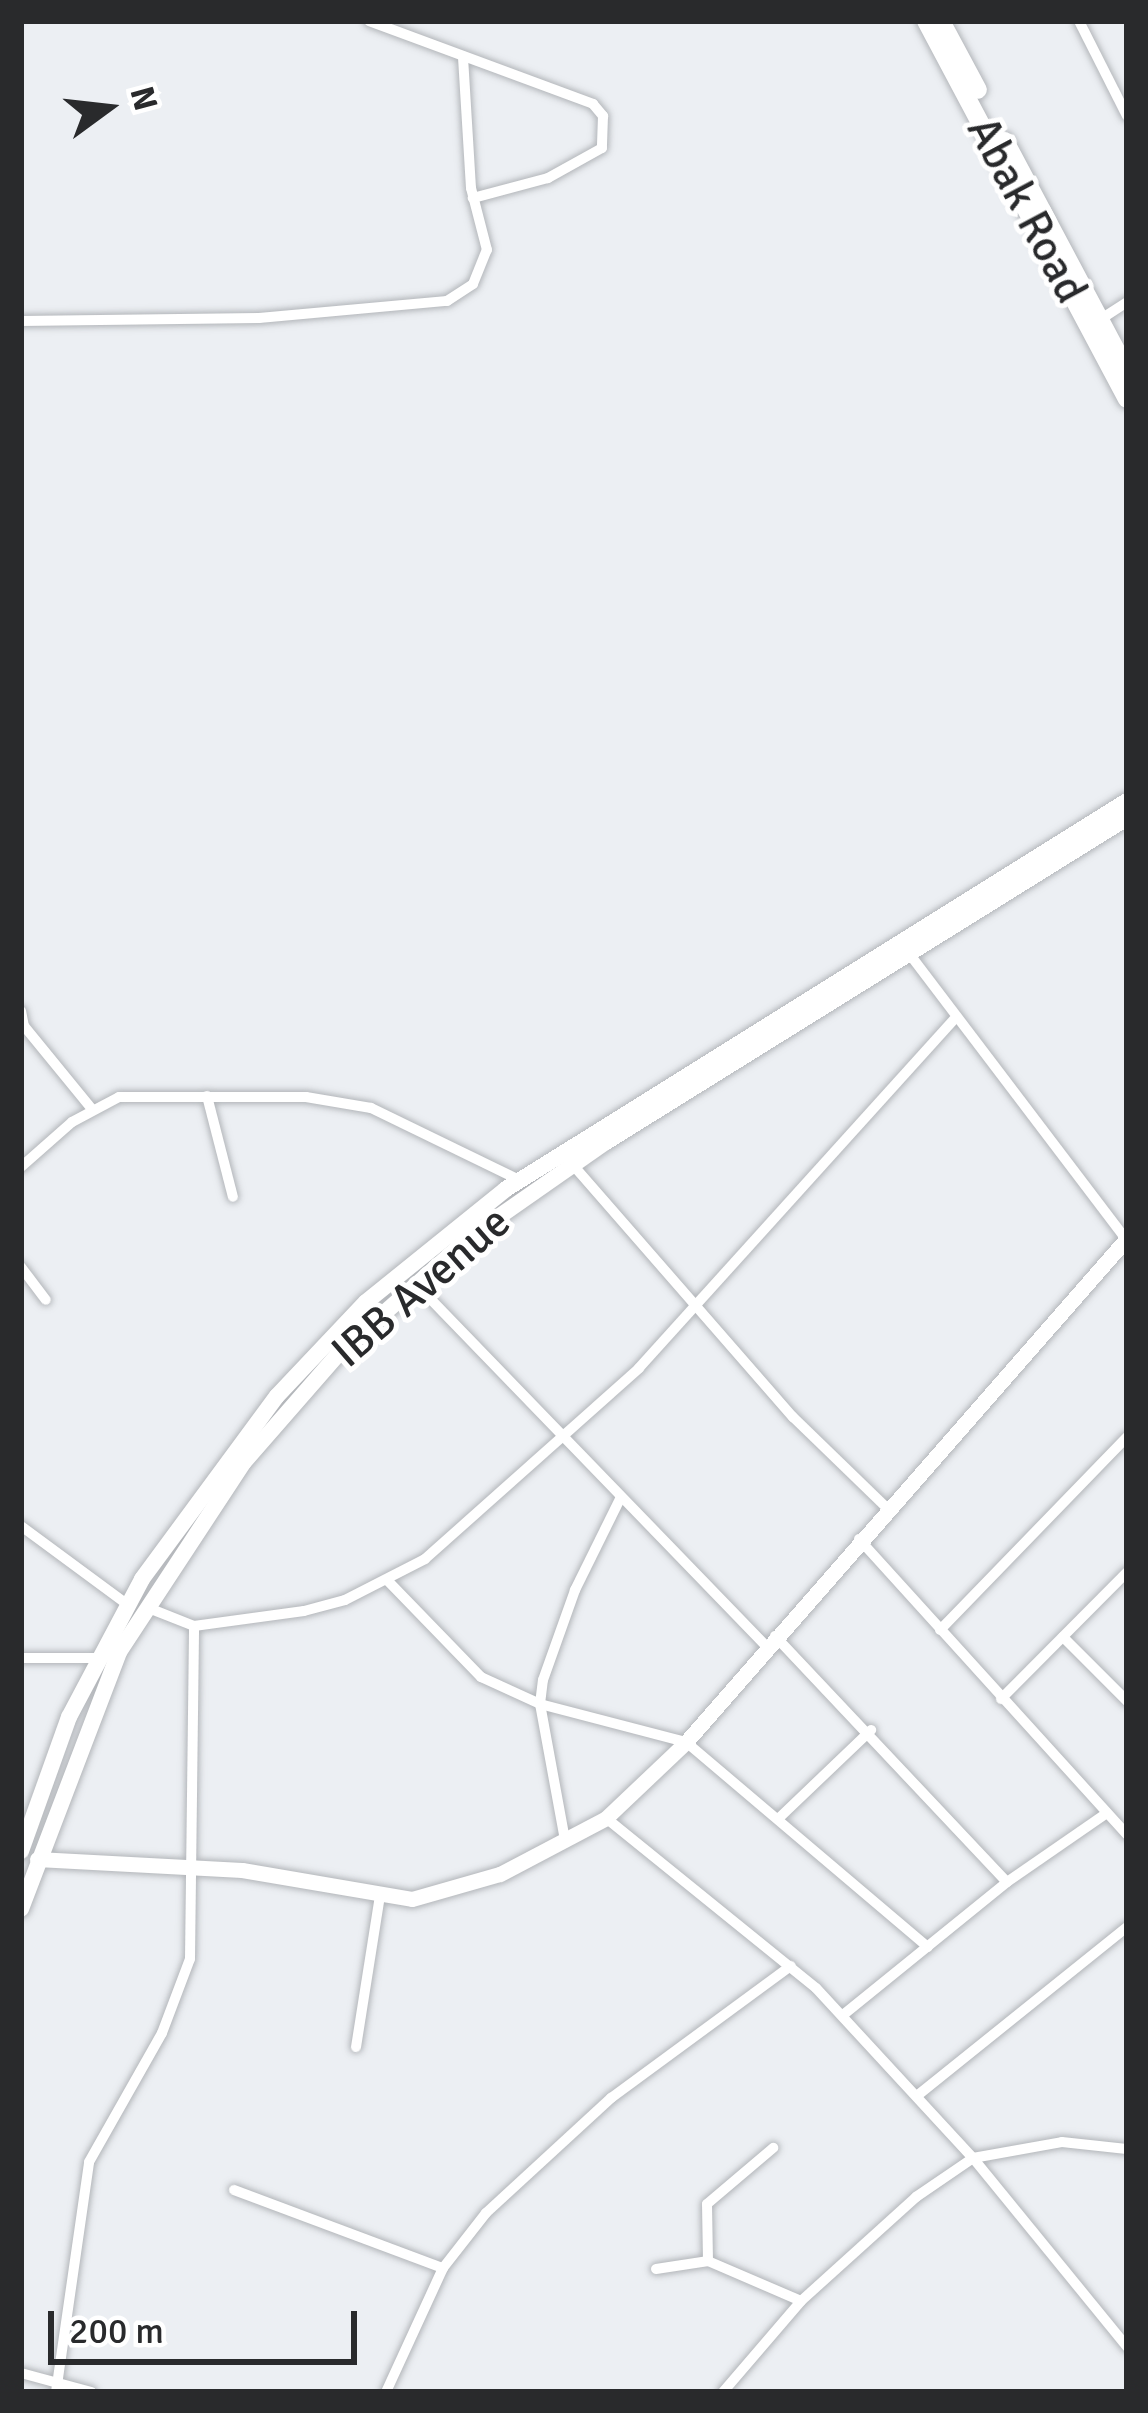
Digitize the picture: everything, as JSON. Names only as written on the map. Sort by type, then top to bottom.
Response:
[{"type":"highway","name":"Abak Road","points":[[926,21],[1127,399]]},
{"type":"highway","name":"Abak Road","points":[[941,21],[1127,370]]},
{"type":"main road","points":[[29,1855],[99,1658],[137,1606],[202,1493],[306,1362],[424,1250],[519,1180],[1127,801]]},
{"type":"main road","name":"IBB Avenue","points":[[21,1909],[29,1855],[137,1606],[244,1462],[340,1352],[415,1282],[573,1165],[1127,818]]},
{"type":"street","points":[[369,21],[593,104],[605,135],[602,148],[548,178],[473,198]]},
{"type":"street","points":[[1078,21],[1122,97],[1127,116]]},
{"type":"street","points":[[21,321],[122,324],[431,306],[472,284],[484,267],[473,198],[463,56]]},
{"type":"street","points":[[1101,319],[1127,302]]},
{"type":"street","points":[[29,1855],[197,1866],[380,1896],[449,1892],[606,1818],[686,1742],[1126,1238],[954,1019],[911,956]]},
{"type":"street","points":[[21,1011],[23,1026],[92,1109]]},
{"type":"street","points":[[21,1526],[137,1606],[194,1626],[304,1611],[388,1581],[480,1516],[694,1308],[954,1019]]},
{"type":"street","points":[[21,1167],[92,1109],[119,1097],[207,1096],[362,1106],[519,1180]]},
{"type":"street","points":[[207,1096],[232,1197]]},
{"type":"street","points":[[573,1165],[694,1308],[886,1508]]},
{"type":"street","points":[[21,1267],[46,1300]]},
{"type":"street","points":[[415,1282],[620,1499],[871,1730],[1007,1882]]},
{"type":"street","points":[[940,1630],[1127,1437]]},
{"type":"street","points":[[566,1840],[539,1704],[574,1590],[620,1499]]},
{"type":"street","points":[[859,1539],[1127,1835]]},
{"type":"street","points":[[1001,1699],[1126,1575]]},
{"type":"street","points":[[388,1581],[481,1677],[539,1704],[686,1742],[928,1947]]},
{"type":"street","points":[[57,2387],[89,2162],[182,1985],[197,1866],[190,1795],[194,1626]]},
{"type":"street","points":[[1063,1636],[1127,1701]]},
{"type":"street","points":[[21,1658],[99,1658]]},
{"type":"street","points":[[778,1819],[871,1730]]},
{"type":"street","points":[[843,2015],[1007,1882],[1106,1813]]},
{"type":"street","points":[[606,1818],[791,1966],[843,2015],[973,2158],[1127,2347]]},
{"type":"street","points":[[356,2047],[380,1896]]},
{"type":"street","points":[[918,2095],[1127,1927]]},
{"type":"street","points":[[386,2392],[443,2268],[486,2213],[610,2098],[791,1966]]},
{"type":"street","points":[[723,2392],[801,2301],[916,2197],[973,2158],[1062,2141],[1127,2149]]},
{"type":"street","points":[[708,2261],[707,2204],[773,2148]]},
{"type":"street","points":[[234,2190],[443,2268]]},
{"type":"street","points":[[656,2269],[708,2261],[801,2301]]},
{"type":"street","points":[[21,2373],[57,2387],[91,2392]]}]
